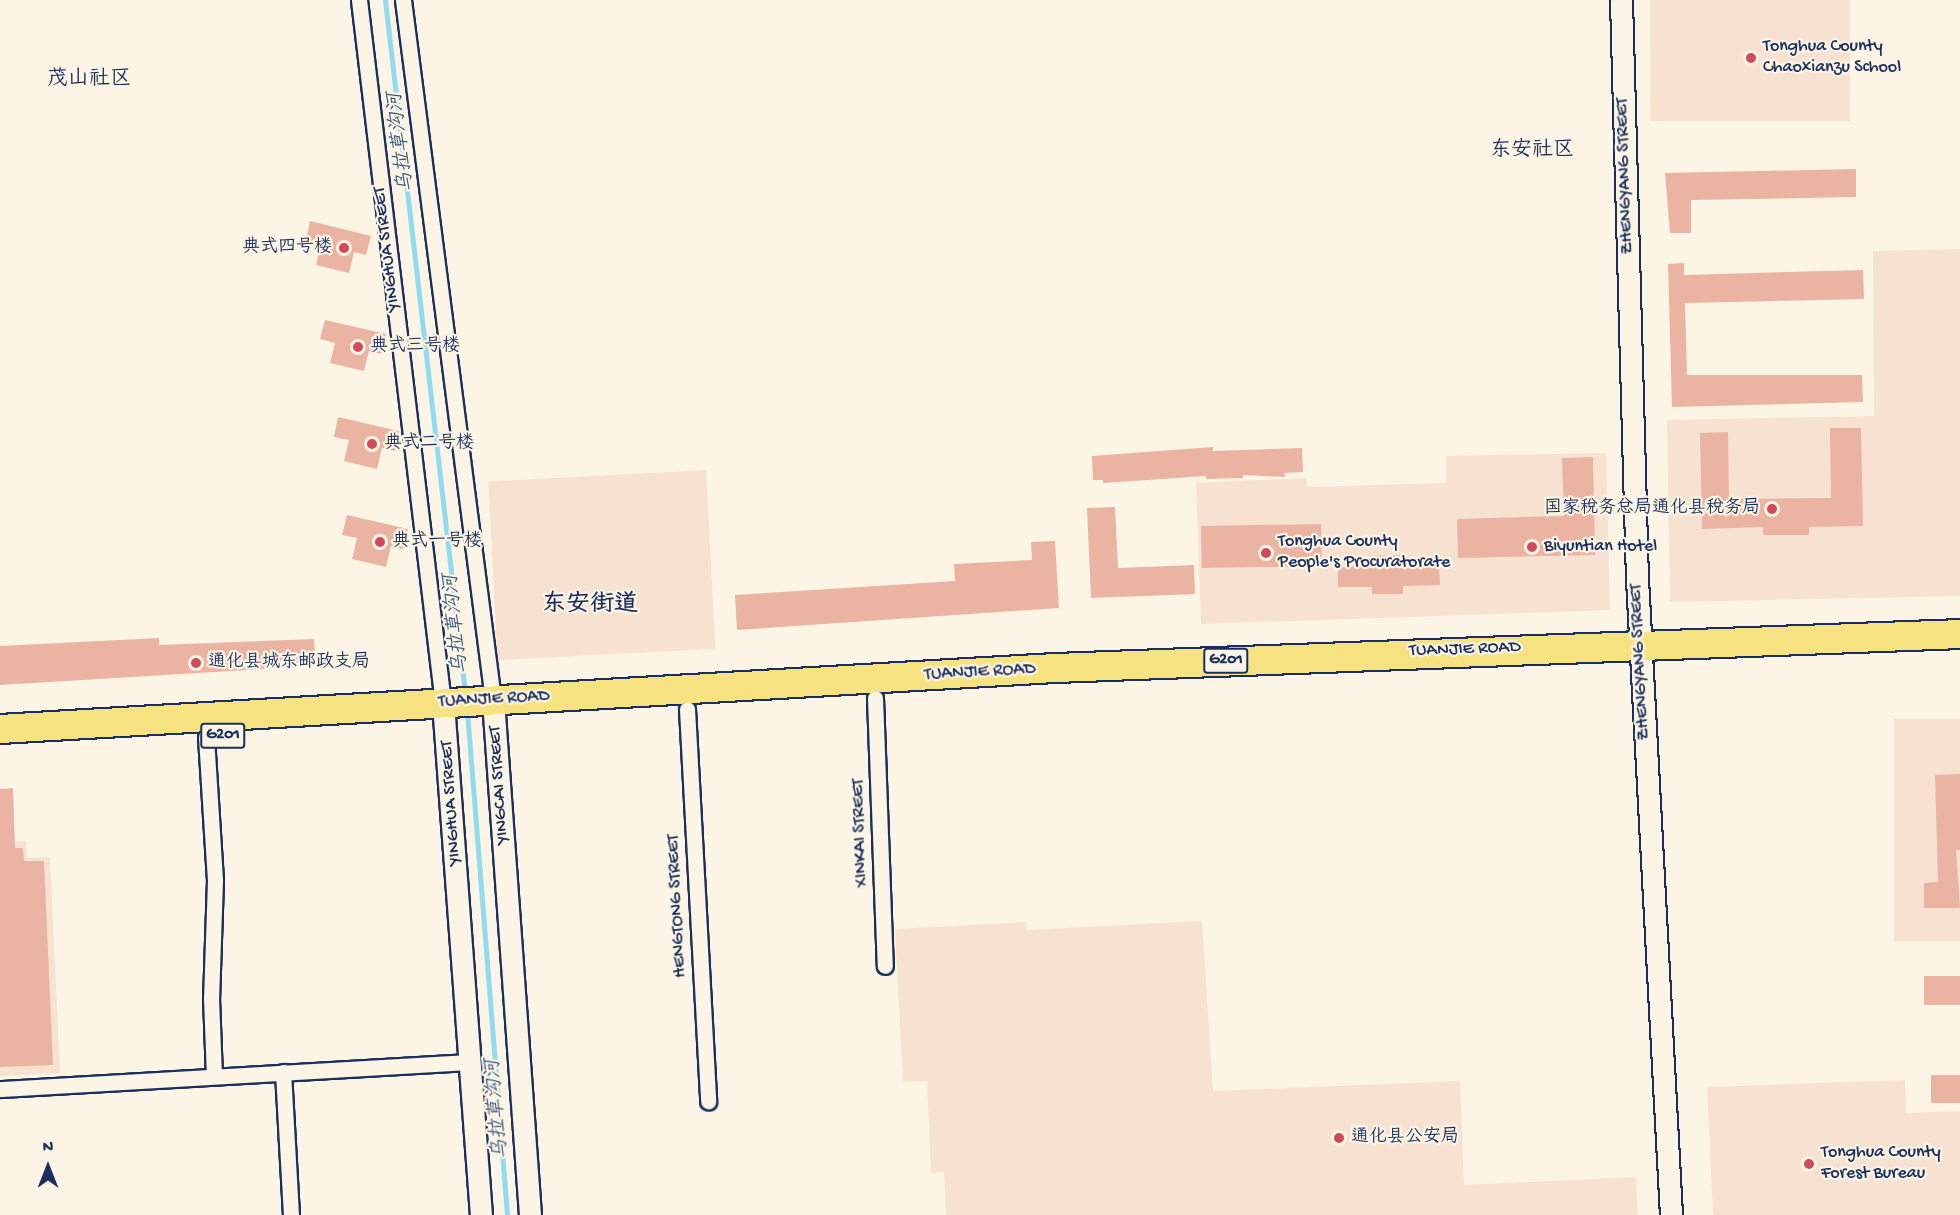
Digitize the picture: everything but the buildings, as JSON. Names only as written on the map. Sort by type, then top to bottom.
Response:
[{"type":"highway","name":"TUANJIE ROAD","points":[[494,710],[687,709],[1960,634]]},
{"type":"highway","name":"TUANJIE ROAD","points":[[0,729],[444,713],[1056,668],[1641,653],[1960,654]]},
{"type":"highway","name":"TUANJIE ROAD","points":[[0,749],[206,737],[444,713]]},
{"type":"street","name":"YINGHUA STREET","points":[[358,0],[444,713],[481,1215]]},
{"type":"street","name":"YINGCAI STREET","points":[[403,0],[494,710],[530,1215]]},
{"type":"street","name":"ZHENGYANG STREET","points":[[1621,0],[1641,653],[1671,1215]]},
{"type":"street","name":"XINKAI STREET","points":[[875,698],[885,966]]},
{"type":"street","name":"HENGTONG STREET","points":[[687,709],[708,1101]]},
{"type":"street","points":[[206,737],[215,880],[211,998],[214,1076]]},
{"type":"street","points":[[0,1089],[470,1062]]},
{"type":"street","points":[[283,1072],[291,1215]]},
{"type":"shaded area","name":"Tonghua County Chaoxianzu School","points":[[1650,0],[1850,0],[1850,121],[1650,121]]},
{"type":"shaded area","points":[[1960,249],[1960,596],[1670,602],[1667,420],[1874,416],[1873,251]]},
{"type":"shaded area","points":[[1606,453],[1610,610],[1201,624],[1196,483],[1306,478],[1307,487],[1446,483],[1446,456]]},
{"type":"shaded area","points":[[706,470],[715,649],[498,660],[488,481]]},
{"type":"shaded area","points":[[1894,719],[1960,719],[1960,941],[1894,941]]},
{"type":"shaded area","points":[[26,841],[27,858],[50,857],[60,1073],[0,1076],[0,842]]},
{"type":"shaded area","points":[[1202,921],[1213,1091],[1460,1081],[1464,1185],[1636,1177],[1638,1215],[946,1215],[944,1172],[931,1173],[927,1081],[903,1082],[895,929],[1026,922],[1027,930]]},
{"type":"shaded area","name":"Tonghua County Forest Bureau","points":[[1905,1080],[1906,1113],[1960,1111],[1960,1215],[1713,1215],[1707,1087]]},
{"type":"waterway","name":"乌拉草沟河","points":[[385,0],[465,693]]},
{"type":"waterway","name":"乌拉草沟河","points":[[467,711],[507,1215]]},
{"type":"place","name":"Tonghua County Chaoxianzu School","points":[[1751,58]]},
{"type":"place","name":"典式四号楼","points":[[344,248]]},
{"type":"place","name":"典式三号楼","points":[[358,347]]},
{"type":"place","name":"典式二号楼","points":[[372,444]]},
{"type":"place","name":"国家税务总局通化县税务局","points":[[1772,509]]},
{"type":"place","name":"典式一号楼","points":[[380,542]]},
{"type":"place","name":"Biyuntian Hotel","points":[[1532,547]]},
{"type":"place","name":"Tonghua County People's Procuratorate","points":[[1266,553]]},
{"type":"place","name":"通化县城东邮政支局","points":[[196,663]]},
{"type":"place","name":"通化县公安局","points":[[1339,1138]]},
{"type":"place","name":"Tonghua County Forest Bureau","points":[[1809,1164]]},
{"type":"district","name":"茂山社区","points":[[89,81]]},
{"type":"district","name":"东安社区","points":[[1532,152]]},
{"type":"district","name":"东安街道","points":[[590,606]]}]
